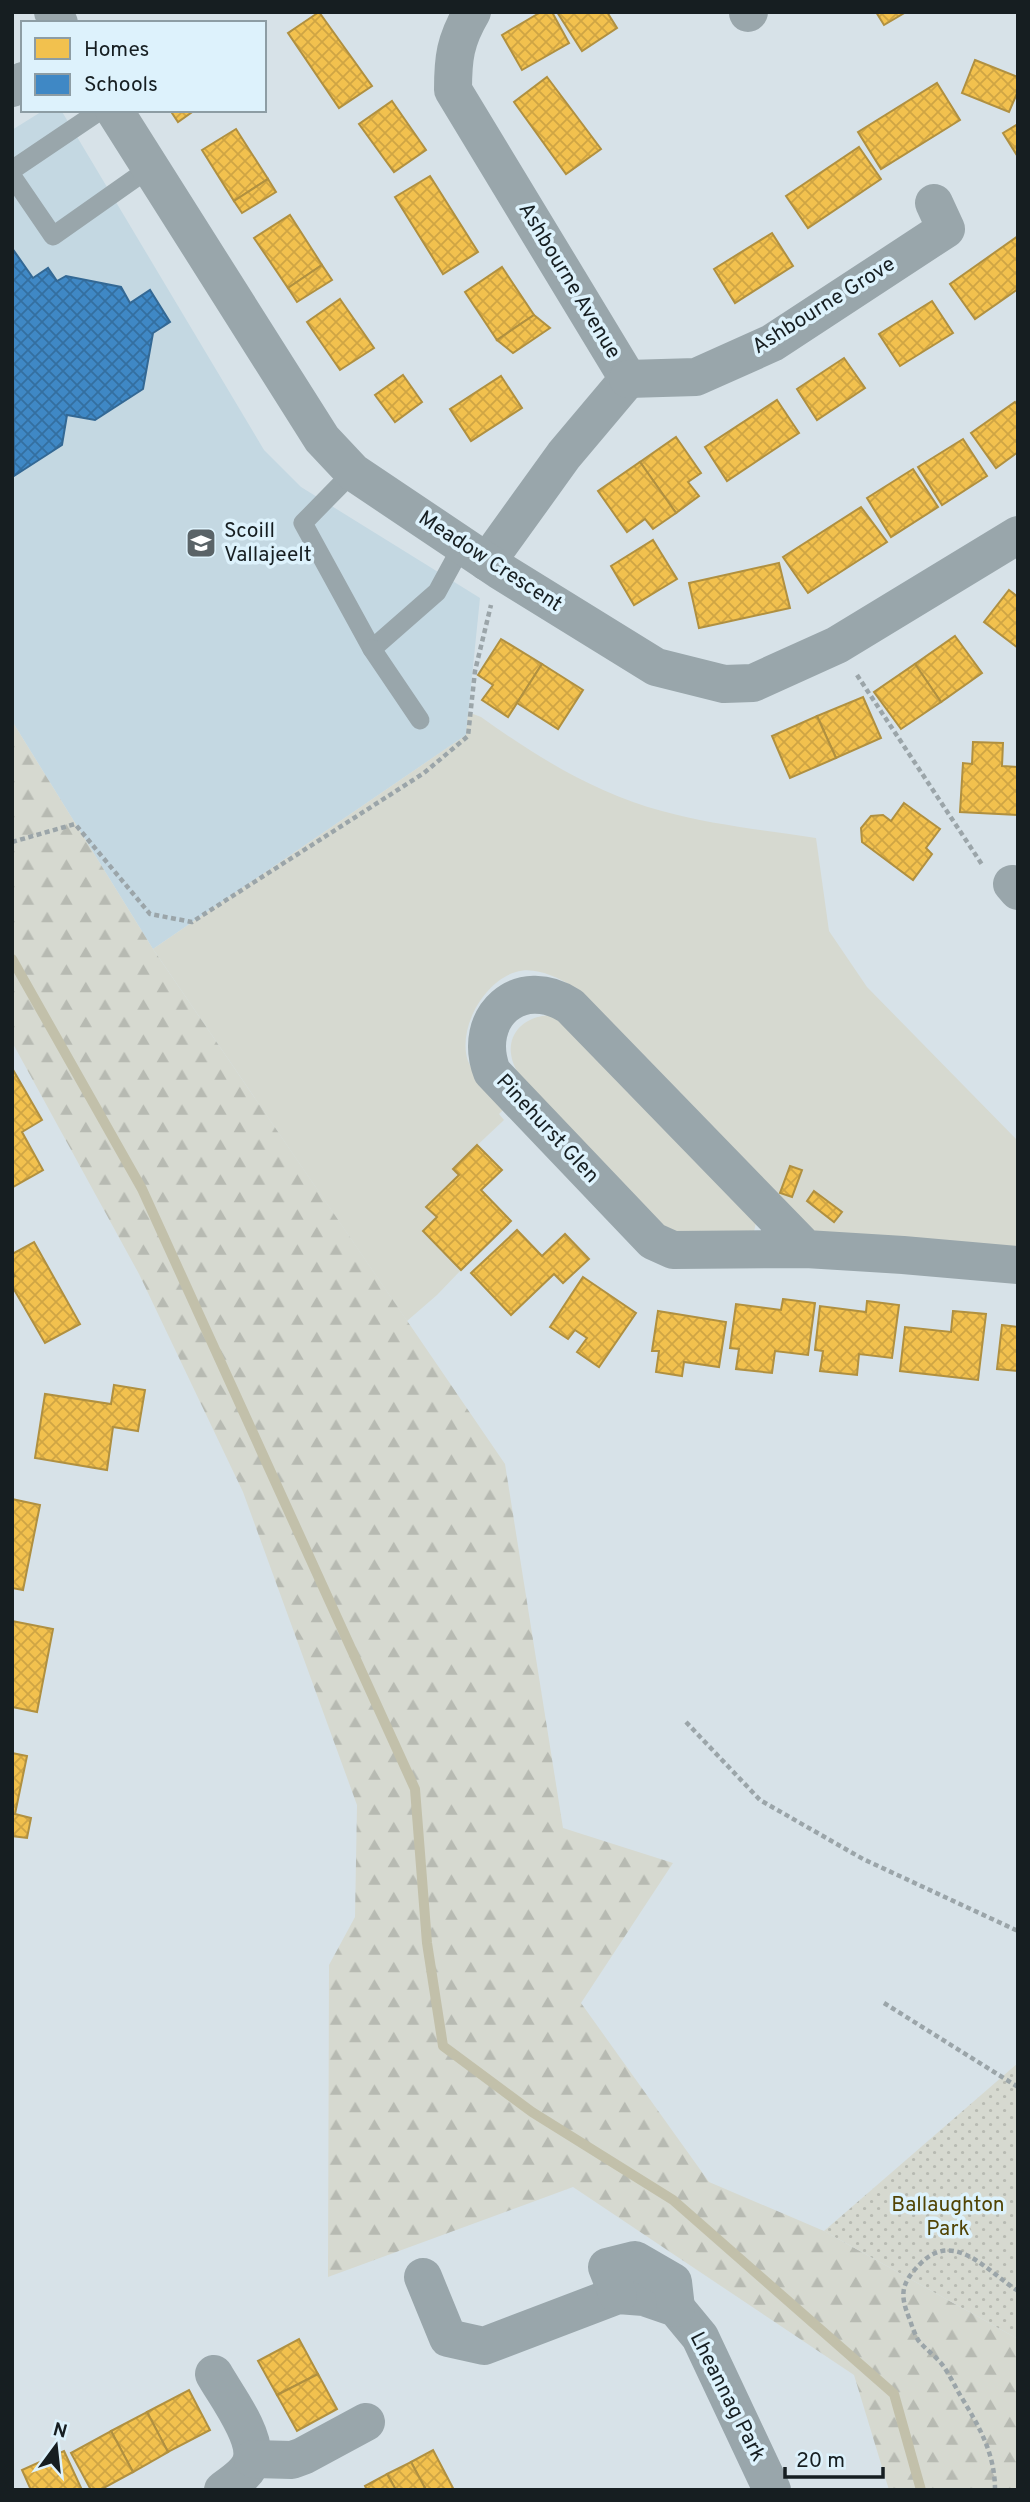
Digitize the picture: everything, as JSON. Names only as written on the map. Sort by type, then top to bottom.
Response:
[{"type":"street","name":"Ashbourne Avenue","points":[[472,12],[459,34],[453,61],[453,90],[628,379],[564,454],[483,559]]},
{"type":"street","name":"Meadow Crescent","points":[[115,112],[322,439],[353,472],[483,559],[656,667],[724,684],[754,683],[837,645],[1018,535]]},
{"type":"street","name":"Ashbourne Grove","points":[[628,379],[696,377],[772,343],[946,229],[934,203]]},
{"type":"street","name":"Pinehurst Glen","points":[[806,1249],[570,1006],[548,996],[533,995],[519,998],[503,1007],[491,1022],[485,1046],[492,1072],[653,1241],[673,1250],[806,1249],[1018,1265]]},
{"type":"street","name":"Lheannag Park","points":[[423,2277],[448,2338],[485,2346],[618,2295],[644,2297],[676,2308],[700,2337],[772,2490]]},
{"type":"street","points":[[214,2374],[250,2437],[253,2459],[241,2476],[223,2490]]},
{"type":"street","points":[[253,2459],[292,2460],[366,2422]]},
{"type":"lane","points":[[12,170],[98,112]]},
{"type":"lane","points":[[12,176],[53,236],[151,167]]},
{"type":"lane","points":[[353,472],[303,523],[372,649],[420,720]]},
{"type":"lane","points":[[372,649],[437,592],[483,559]]},
{"type":"path","points":[[12,842],[75,824],[150,914],[192,922],[424,773],[468,736],[483,559]]},
{"type":"path","points":[[837,645],[983,866],[1015,888]]},
{"type":"path","points":[[686,1722],[760,1800],[863,1859],[1018,1931]]},
{"type":"path","points":[[884,2003],[1018,2087]]},
{"type":"path","points":[[995,2490],[992,2458],[976,2420],[944,2366],[918,2339],[903,2305],[903,2291],[911,2273],[922,2262],[943,2250],[957,2250],[969,2256],[1018,2291]]},
{"type":"shaded area","name":"Scoill Vallajeelt","points":[[41,112],[62,112],[264,450],[301,487],[480,598],[466,735],[153,949],[12,721],[12,130]]},
{"type":"green space","points":[[468,712],[481,717],[567,772],[637,803],[700,820],[816,838],[829,931],[867,987],[1018,1141],[1018,1253],[819,1237],[572,986],[545,973],[530,970],[516,972],[493,985],[470,1021],[466,1035],[468,1061],[480,1079],[506,1107],[499,1114],[504,1120],[453,1168],[459,1175],[426,1206],[437,1217],[461,1270],[407,1321],[153,949],[466,735]]},
{"type":"green space","points":[[12,721],[153,949],[505,1464],[563,1828],[673,1863],[581,2003],[709,2182],[824,2231],[1018,2339],[1018,2490],[889,2490],[854,2375],[573,2187],[328,2277],[329,1965],[355,1917],[357,1805],[243,1492],[139,1274],[12,1042]]},
{"type":"green space","points":[[550,1015],[559,1018],[756,1222],[754,1232],[672,1235],[518,1073],[511,1052],[515,1034],[529,1021]]},
{"type":"green space","name":"Ballaughton Park","points":[[1018,2063],[1018,2339],[824,2231]]},
{"type":"building: Homes","points":[[319,12],[372,86],[339,108],[288,33]]},
{"type":"building: Homes","points":[[541,12],[552,12],[569,43],[522,70],[502,35]]},
{"type":"building: Homes","points":[[557,12],[607,12],[617,28],[582,51]]},
{"type":"building: Homes","points":[[876,12],[906,12],[884,25]]},
{"type":"building: Homes","points":[[975,60],[1018,77],[1018,91],[1009,112],[962,93]]},
{"type":"building: Homes","points":[[547,77],[601,149],[566,174],[514,102]]},
{"type":"building: Homes","points":[[937,83],[960,120],[881,169],[858,132]]},
{"type":"building: Homes","points":[[392,101],[426,150],[394,172],[359,124]]},
{"type":"building: Homes","points":[[171,112],[192,112],[178,122]]},
{"type":"building: Homes","points":[[1018,124],[1018,157],[1003,133]]},
{"type":"building: Homes","points":[[236,129],[268,179],[234,201],[202,150]]},
{"type":"building: Homes","points":[[859,147],[881,179],[808,228],[786,196]]},
{"type":"building: Homes","points":[[430,176],[478,252],[443,274],[395,197]]},
{"type":"building: Homes","points":[[268,179],[276,192],[242,213],[234,201]]},
{"type":"building: Homes","points":[[290,215],[322,265],[288,288],[254,238]]},
{"type":"building: Homes","points":[[772,233],[793,266],[735,303],[714,269]]},
{"type":"building: Homes","points":[[1018,236],[1018,289],[975,319],[950,284]]},
{"type":"building: Homes","points":[[322,265],[332,280],[297,302],[288,288]]},
{"type":"building: Homes","points":[[502,267],[534,315],[497,340],[465,292]]},
{"type":"building: Homes","points":[[340,299],[374,348],[340,370],[307,322]]},
{"type":"building: Homes","points":[[932,301],[953,333],[900,366],[879,334]]},
{"type":"building: Homes","points":[[534,315],[550,328],[513,353],[497,340]]},
{"type":"building: Homes","points":[[844,358],[865,388],[817,420],[797,389]]},
{"type":"building: Homes","points":[[403,375],[422,402],[395,422],[375,395]]},
{"type":"building: Homes","points":[[501,376],[522,408],[471,441],[450,409]]},
{"type":"building: Homes","points":[[777,400],[799,433],[727,481],[705,447]]},
{"type":"building: Homes","points":[[1015,402],[1018,406],[1018,452],[996,468],[971,433]]},
{"type":"building: Homes","points":[[676,437],[701,473],[688,482],[699,496],[676,513],[640,462]]},
{"type":"building: Homes","points":[[963,439],[987,476],[942,505],[918,467]]},
{"type":"building: Homes","points":[[640,462],[676,513],[653,529],[645,519],[627,532],[598,491]]},
{"type":"building: Homes","points":[[913,469],[938,507],[891,537],[867,498]]},
{"type":"building: Homes","points":[[861,507],[887,542],[808,593],[783,557]]},
{"type":"building: Homes","points":[[653,540],[677,579],[634,605],[611,566]]},
{"type":"building: Homes","points":[[779,563],[790,608],[699,628],[689,583]]},
{"type":"building: Homes","points":[[1009,590],[1018,597],[1018,648],[984,622]]},
{"type":"building: Homes","points":[[955,636],[982,673],[941,702],[915,664]]},
{"type":"building: Homes","points":[[501,639],[542,664],[508,717],[482,700],[493,685],[478,675]]},
{"type":"building: Homes","points":[[542,664],[583,690],[558,729],[517,703]]},
{"type":"building: Homes","points":[[915,664],[941,702],[901,729],[874,692]]},
{"type":"building: Homes","points":[[863,697],[881,738],[836,758],[817,716]]},
{"type":"building: Homes","points":[[817,716],[836,758],[790,778],[772,736]]},
{"type":"building: Homes","points":[[973,742],[1003,743],[1002,766],[1018,767],[1018,815],[960,812],[963,763],[972,764]]},
{"type":"building: Homes","points":[[904,803],[940,829],[926,848],[932,854],[913,880],[862,842],[861,828],[871,816],[883,815],[891,821]]},
{"type":"building: Homes","points":[[12,1068],[42,1120],[22,1132],[43,1170],[13,1187]]},
{"type":"building: Homes","points":[[477,1145],[502,1170],[481,1190],[511,1221],[461,1270],[423,1231],[437,1217],[426,1207],[459,1175],[453,1169]]},
{"type":"building: Homes","points":[[790,1166],[802,1170],[792,1197],[780,1193]]},
{"type":"building: Homes","points":[[814,1191],[842,1212],[834,1222],[807,1201]]},
{"type":"building: Homes","points":[[517,1230],[542,1256],[565,1234],[589,1259],[563,1283],[554,1274],[511,1315],[471,1273]]},
{"type":"building: Homes","points":[[34,1242],[80,1324],[45,1343],[12,1286],[12,1278],[15,1276],[12,1272],[12,1254]]},
{"type":"building: Homes","points":[[583,1277],[636,1313],[599,1367],[577,1352],[587,1338],[575,1330],[568,1339],[550,1327]]},
{"type":"building: Homes","points":[[783,1299],[815,1303],[808,1355],[775,1351],[772,1373],[736,1369],[739,1349],[730,1348],[736,1304],[781,1310]]},
{"type":"building: Homes","points":[[867,1301],[899,1305],[892,1358],[859,1354],[857,1375],[820,1371],[823,1351],[815,1350],[820,1306],[866,1312]]},
{"type":"building: Homes","points":[[658,1311],[726,1322],[719,1367],[684,1362],[682,1376],[656,1372],[659,1351],[652,1351]]},
{"type":"building: Homes","points":[[953,1311],[986,1314],[978,1380],[900,1371],[905,1327],[951,1332]]},
{"type":"building: Homes","points":[[1002,1325],[1018,1327],[1018,1371],[997,1369]]},
{"type":"building: Homes","points":[[114,1385],[145,1390],[138,1431],[113,1427],[107,1470],[35,1458],[45,1394],[111,1404]]},
{"type":"building: Homes","points":[[12,1499],[40,1505],[23,1590],[12,1588]]},
{"type":"building: Homes","points":[[12,1621],[53,1629],[37,1712],[12,1707]]},
{"type":"building: Homes","points":[[12,1753],[27,1756],[15,1814],[31,1818],[27,1838],[12,1836]]},
{"type":"building: Homes","points":[[299,2339],[318,2374],[277,2395],[258,2361]]},
{"type":"building: Homes","points":[[318,2374],[337,2409],[297,2431],[277,2395]]},
{"type":"building: Homes","points":[[189,2390],[210,2430],[168,2452],[147,2412]]},
{"type":"building: Homes","points":[[147,2412],[168,2452],[133,2472],[111,2431]]},
{"type":"building: Homes","points":[[111,2431],[133,2472],[100,2490],[91,2490],[71,2453]]},
{"type":"building: Homes","points":[[433,2450],[454,2490],[426,2490],[411,2462]]},
{"type":"building: Homes","points":[[64,2451],[82,2490],[31,2490],[22,2470]]},
{"type":"building: Homes","points":[[411,2462],[426,2490],[396,2490],[387,2474]]},
{"type":"building: Homes","points":[[387,2474],[396,2490],[367,2490],[365,2486]]},
{"type":"building: Schools","points":[[12,248],[33,278],[48,268],[57,281],[66,276],[121,287],[130,303],[150,290],[170,322],[153,333],[143,389],[95,420],[67,415],[62,445],[14,476]]},
{"type":"waterway","points":[[12,959],[142,1189],[415,1789],[427,1943],[443,2046],[532,2112],[673,2200],[894,2394],[921,2490]]},
{"type":"place","name":"Scoill Vallajeelt","points":[[201,543]]}]
